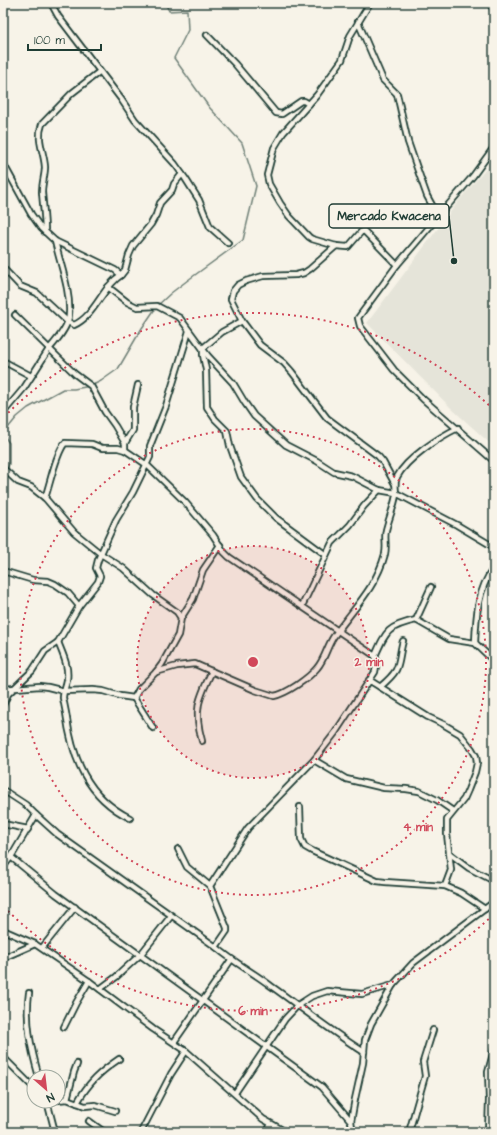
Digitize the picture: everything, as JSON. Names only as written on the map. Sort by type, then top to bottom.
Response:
[{"type":"street","points":[[50,3],[58,16],[142,129],[175,164],[199,200],[210,227],[228,243]]},
{"type":"street","points":[[370,3],[350,36],[342,60],[317,95],[283,133],[274,148],[268,171],[268,180],[280,203],[289,216],[309,237],[336,246],[348,247],[361,232],[364,231],[397,265]]},
{"type":"street","points":[[490,3],[494,10]]},
{"type":"street","points":[[358,22],[384,80],[397,94],[408,142],[427,196],[438,216]]},
{"type":"street","points":[[207,35],[235,64],[276,113],[282,114],[301,101],[309,104]]},
{"type":"street","points":[[46,232],[42,192],[45,167],[39,138],[42,124],[72,93],[99,72]]},
{"type":"street","points":[[494,147],[473,176],[397,265],[358,318],[358,322],[394,370],[423,399],[494,461]]},
{"type":"street","points":[[3,163],[31,214],[46,232],[56,241],[104,264],[121,275]]},
{"type":"street","points":[[3,268],[20,286],[37,293],[68,322],[74,325],[81,321],[113,281],[125,270],[133,246],[151,224],[160,203],[172,190],[174,184],[182,174]]},
{"type":"street","points":[[3,413],[24,388],[68,322],[70,314],[69,296],[56,241]]},
{"type":"street","points":[[156,672],[191,664],[212,671],[255,690],[276,696],[298,683],[314,671],[338,631],[361,601],[381,565],[387,545],[386,530],[392,513],[396,493],[395,484],[383,462],[378,456],[328,418],[284,363],[262,347],[242,321],[231,299],[233,291],[238,285],[246,281],[263,276],[296,275],[304,273],[336,246]]},
{"type":"street","points":[[108,287],[122,299],[138,307],[157,306],[178,316],[208,356],[233,384],[244,404],[254,416],[286,445],[317,461],[334,472],[352,476],[379,490],[396,493],[457,525],[494,547]]},
{"type":"street","points":[[15,316],[78,377],[91,386],[105,412],[125,443],[125,450]]},
{"type":"street","points":[[242,321],[222,332],[203,348],[206,370],[207,407],[215,419],[228,431],[230,446],[241,477],[257,499],[276,518],[326,554]]},
{"type":"street","points":[[3,705],[8,694],[32,671],[45,652],[58,642],[79,606],[98,582],[100,576],[96,565],[116,520],[134,492],[151,453],[150,446],[166,406],[189,331]]},
{"type":"street","points":[[3,361],[31,376]]},
{"type":"street","points":[[125,443],[133,430],[134,407],[138,385]]},
{"type":"street","points":[[395,484],[402,469],[431,442],[458,428]]},
{"type":"street","points":[[45,498],[56,461],[62,446],[65,443],[92,444],[102,448],[118,448],[125,450],[146,465],[185,502],[213,535],[229,557],[375,656],[377,665],[335,733],[314,760],[248,828],[210,886]]},
{"type":"street","points":[[3,470],[18,482],[31,487],[45,498],[71,529],[101,554],[123,568],[181,618]]},
{"type":"street","points":[[302,606],[332,543],[350,525],[364,506],[379,490]]},
{"type":"street","points":[[134,698],[139,689],[156,672],[178,635],[181,618],[196,592],[203,570],[220,546]]},
{"type":"street","points":[[475,643],[476,618],[482,588],[494,568]]},
{"type":"street","points":[[3,571],[33,580],[48,581],[55,584],[68,592],[79,606]]},
{"type":"street","points":[[416,620],[431,587]]},
{"type":"street","points":[[375,656],[388,631],[401,623],[416,620],[449,639],[475,643],[494,661]]},
{"type":"street","points":[[380,687],[397,668],[399,653],[403,641]]},
{"type":"street","points":[[58,642],[68,666],[67,682],[63,696],[73,750],[88,782],[97,794],[121,813],[130,818]]},
{"type":"street","points":[[202,741],[197,720],[197,710],[201,694],[212,671]]},
{"type":"street","points":[[369,680],[428,717],[460,734],[472,749],[476,763],[475,772],[464,799],[447,820],[446,827],[451,870],[445,886]]},
{"type":"street","points":[[3,689],[40,686],[64,691],[104,691],[120,696],[134,698],[153,728]]},
{"type":"street","points":[[314,760],[346,779],[384,788],[419,791],[437,800],[453,811]]},
{"type":"street","points":[[3,790],[26,805],[57,834],[216,947],[231,960],[266,982],[336,1034],[364,1052]]},
{"type":"street","points":[[300,807],[301,839],[305,847],[312,851],[377,881],[445,886],[461,893],[486,909]]},
{"type":"street","points":[[3,867],[11,857],[36,815]]},
{"type":"street","points":[[3,824],[28,829]]},
{"type":"street","points":[[178,849],[187,867],[210,886],[227,928],[216,947]]},
{"type":"street","points":[[449,853],[469,868],[494,881]]},
{"type":"street","points":[[11,857],[56,894],[322,1086],[351,1121]]},
{"type":"street","points":[[354,1132],[351,1121],[362,1070],[365,1040],[371,1024],[393,985],[413,963],[494,902]]},
{"type":"street","points":[[42,948],[75,907]]},
{"type":"street","points":[[100,989],[116,977],[141,954],[171,916]]},
{"type":"street","points":[[3,930],[42,948],[89,981],[153,1029],[186,1051],[271,1124],[286,1132]]},
{"type":"street","points":[[3,958],[35,944]]},
{"type":"street","points":[[174,1042],[231,960]]},
{"type":"street","points":[[64,1027],[89,981]]},
{"type":"street","points":[[235,1093],[285,1019],[298,1005],[312,996],[327,991],[362,994],[393,985]]},
{"type":"street","points":[[29,993],[27,1008],[28,1030],[36,1069]]},
{"type":"street","points":[[409,1132],[425,1076],[423,1062],[433,1030]]},
{"type":"street","points":[[488,1132],[490,1100],[488,1072],[494,1050]]},
{"type":"street","points":[[141,1132],[168,1080],[186,1051]]},
{"type":"street","points":[[3,1057],[26,1080]]},
{"type":"street","points":[[77,1103],[92,1080],[119,1059]]},
{"type":"street","points":[[77,1064],[67,1100],[85,1106],[95,1104],[114,1111]]},
{"type":"street","points":[[50,1109],[55,1132]]},
{"type":"street","points":[[89,1121],[104,1132]]},
{"type":"street","points":[[267,1132],[271,1124]]},
{"type":"shaded area","points":[[494,160],[494,447],[452,409],[367,323],[460,199]]},
{"type":"waterway","points":[[7,469],[9,464],[9,443],[3,434],[17,417],[28,408],[63,389],[91,386],[118,369],[157,306],[171,293],[243,240],[256,186],[242,143],[209,107],[174,58],[188,30],[187,10],[169,11],[165,3]]},
{"type":"place","name":"Mercado Kwacena","points":[[454,261]]}]
